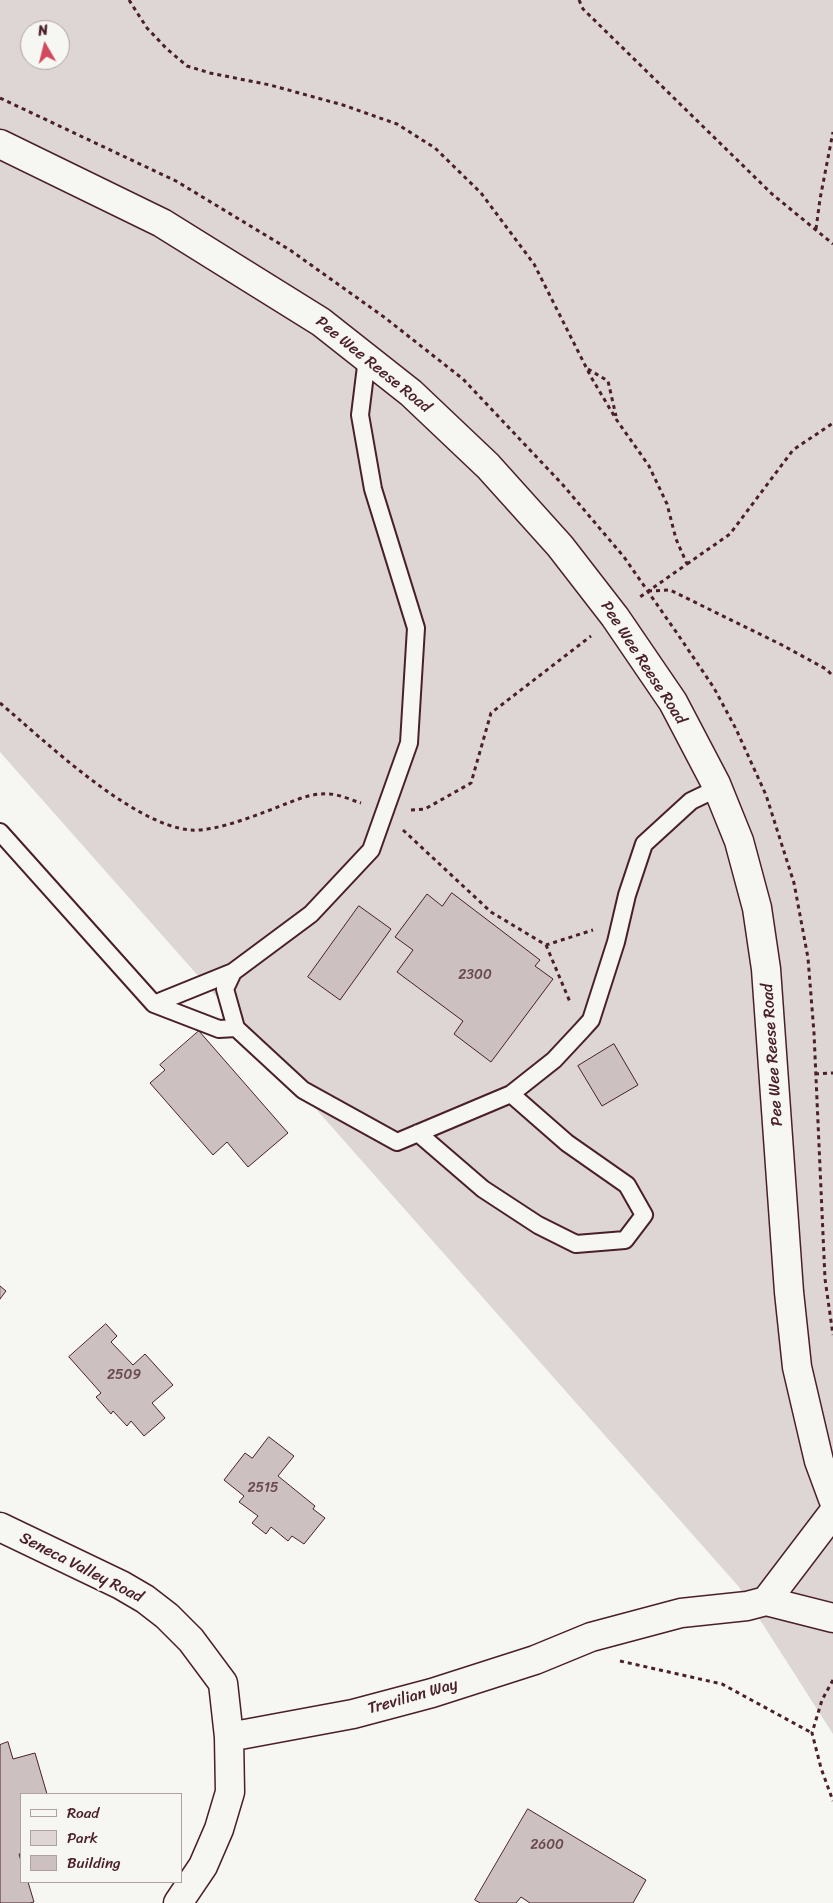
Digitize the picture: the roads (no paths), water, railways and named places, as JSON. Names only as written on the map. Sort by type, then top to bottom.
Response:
[{"type":"street","name":"Pee Wee Reese Road","points":[[0,144],[162,223],[321,322],[411,393],[488,466],[560,546],[615,617],[673,702],[718,788],[739,841],[757,908],[766,970],[789,1292],[797,1366],[819,1461],[833,1499]]},
{"type":"street","points":[[766,1601],[833,1513]]},
{"type":"street","name":"Seneca Valley Road","points":[[0,1527],[121,1585],[167,1616],[191,1640],[223,1683],[229,1737]]},
{"type":"street","name":"Trevilian Way","points":[[229,1737],[353,1714],[432,1693],[535,1660],[591,1637],[681,1613],[747,1606],[766,1601],[833,1618]]},
{"type":"street","points":[[178,1903],[203,1866],[219,1829],[230,1792],[229,1737]]},
{"type":"lane","points":[[154,1004],[233,972],[311,914],[371,850],[409,743],[416,628],[373,489],[360,415],[367,358]]},
{"type":"lane","points":[[233,972],[225,989],[236,1028],[303,1090],[397,1142],[511,1094],[554,1060],[582,1030],[591,1020],[616,942],[627,895],[644,844],[691,801],[718,788]]},
{"type":"lane","points":[[0,832],[154,1004],[219,1029],[236,1028]]},
{"type":"lane","points":[[418,1133],[483,1189],[546,1229],[576,1244],[625,1240],[644,1215],[627,1185],[567,1143],[511,1094]]}]
